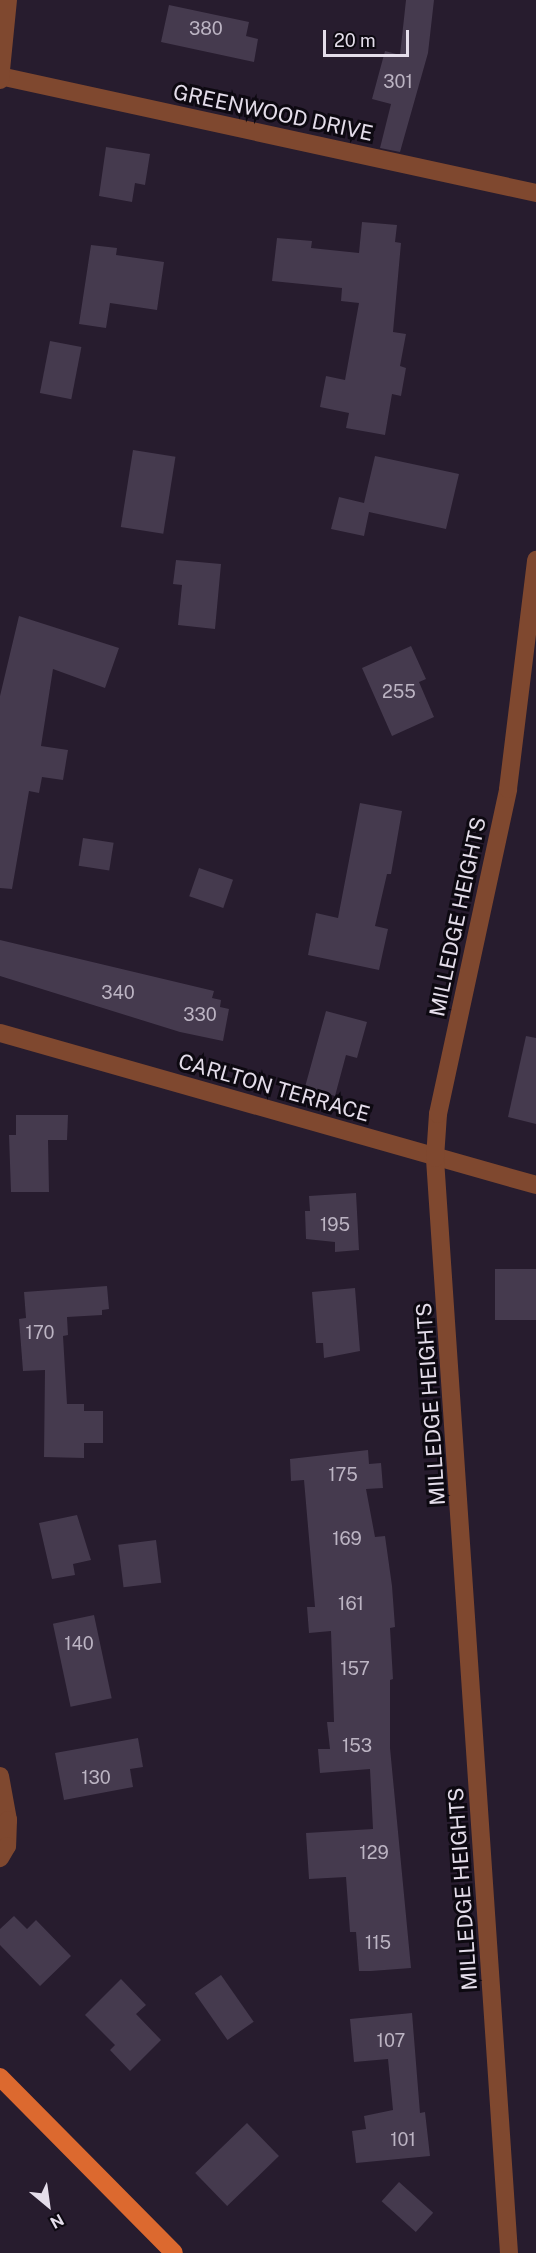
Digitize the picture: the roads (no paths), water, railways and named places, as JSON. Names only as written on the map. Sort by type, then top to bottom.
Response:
[{"type":"main road","points":[[0,2077],[174,2253]]},
{"type":"street","points":[[0,77],[8,0]]},
{"type":"street","name":"GREENWOOD DRIVE","points":[[0,77],[536,193]]},
{"type":"street","name":"MILLEDGE HEIGHTS","points":[[509,2253],[435,1158],[438,1114],[508,789],[536,560]]},
{"type":"street","name":"CARLTON TERRACE","points":[[0,1033],[536,1185]]},
{"type":"street","points":[[0,1776],[8,1820],[7,1846],[0,1858]]}]
